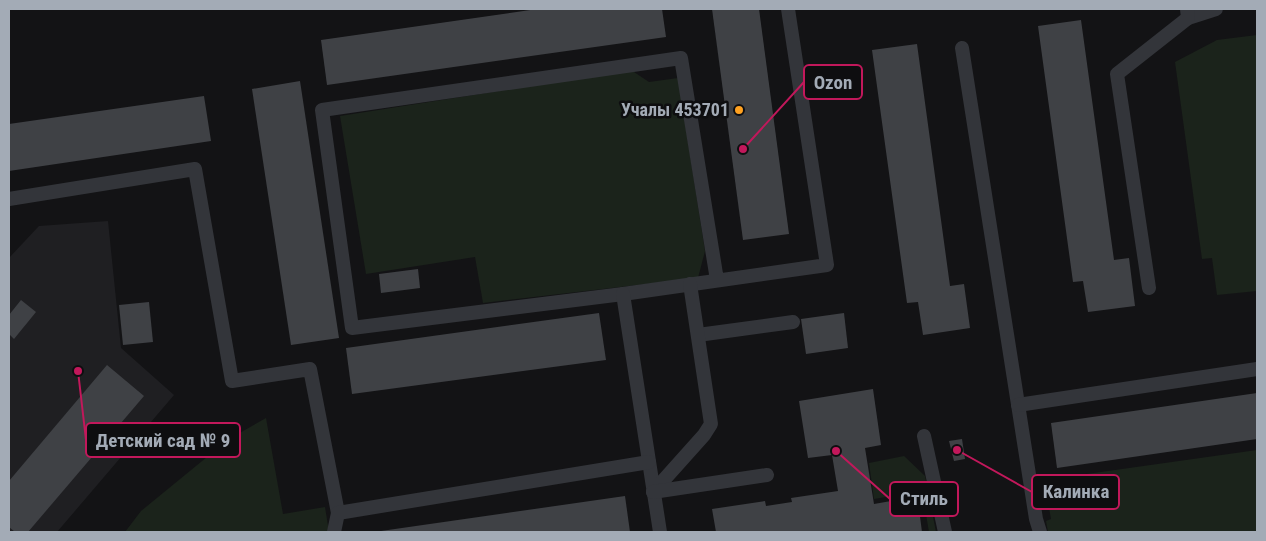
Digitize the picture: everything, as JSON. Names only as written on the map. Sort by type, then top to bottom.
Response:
[{"type":"lane","points":[[718,280],[681,58],[322,110],[352,328],[623,294],[827,265],[788,9]]},
{"type":"lane","points":[[1149,288],[1117,74],[1187,13],[1216,9]]},
{"type":"lane","points":[[962,48],[1036,519],[1040,532]]},
{"type":"lane","points":[[9,199],[195,169],[232,381],[310,369],[338,513],[334,532]]},
{"type":"lane","points":[[653,492],[704,435],[711,424],[690,284]]},
{"type":"lane","points":[[623,294],[660,532]]},
{"type":"lane","points":[[698,335],[793,322]]},
{"type":"lane","points":[[1018,405],[1257,369]]},
{"type":"lane","points":[[924,436],[945,532]]},
{"type":"lane","points":[[338,513],[649,462]]},
{"type":"lane","points":[[653,492],[767,475]]},
{"type":"shaded area","points":[[1257,35],[1257,291],[1217,295],[1212,258],[1202,259],[1175,62],[1217,40]]},
{"type":"shaded area","points":[[631,70],[649,82],[678,78],[705,251],[698,278],[483,303],[475,257],[366,274],[340,116]]},
{"type":"shaded area","points":[[108,221],[121,348],[174,395],[57,532],[9,532],[9,258],[39,226]]},
{"type":"shaded area","points":[[266,418],[283,514],[325,507],[329,532],[125,532],[141,511],[229,439]]},
{"type":"shaded area","points":[[1257,450],[1257,532],[1048,532],[1046,521],[1051,519],[1044,480]]},
{"type":"shaded area","points":[[904,456],[925,476],[936,532],[929,532],[922,491],[874,499],[869,463]]},
{"type":"building","points":[[537,9],[662,9],[666,37],[327,85],[321,40]]},
{"type":"building","points":[[712,9],[759,9],[789,234],[743,240]]},
{"type":"building","points":[[1081,20],[1114,260],[1129,258],[1135,306],[1088,312],[1083,281],[1073,282],[1038,26]]},
{"type":"building","points":[[917,44],[950,286],[964,284],[970,328],[923,335],[918,302],[907,303],[872,50]]},
{"type":"building","points":[[300,81],[339,338],[291,345],[252,89]]},
{"type":"building","points":[[204,96],[211,141],[9,171],[9,124]]},
{"type":"building","points":[[418,269],[420,288],[381,293],[379,274]]},
{"type":"building","points":[[21,300],[36,312],[14,339],[9,334],[9,315]]},
{"type":"building","points":[[149,302],[153,342],[123,345],[119,305]]},
{"type":"building","points":[[599,313],[606,360],[352,394],[346,348]]},
{"type":"building","points":[[844,313],[848,348],[806,354],[801,319]]},
{"type":"building","points":[[107,365],[144,396],[28,532],[15,532],[9,527],[9,481]]},
{"type":"building","points":[[873,389],[881,445],[865,448],[874,504],[908,498],[908,502],[918,501],[922,532],[716,532],[712,509],[765,501],[766,506],[792,502],[791,498],[838,491],[832,455],[808,458],[799,401]]},
{"type":"building","points":[[1257,393],[1257,439],[1057,468],[1051,423]]},
{"type":"building","points":[[962,439],[965,459],[954,461],[949,441]]},
{"type":"building","points":[[625,496],[630,532],[381,532],[381,531]]},
{"type":"place","name":"Учалы 453701","points":[[739,110]]},
{"type":"place","name":"Ozon","points":[[743,149]]},
{"type":"place","name":"Детский сад № 9","points":[[78,371]]},
{"type":"place","name":"Калинка","points":[[957,450]]},
{"type":"place","name":"Стиль","points":[[836,451]]}]
